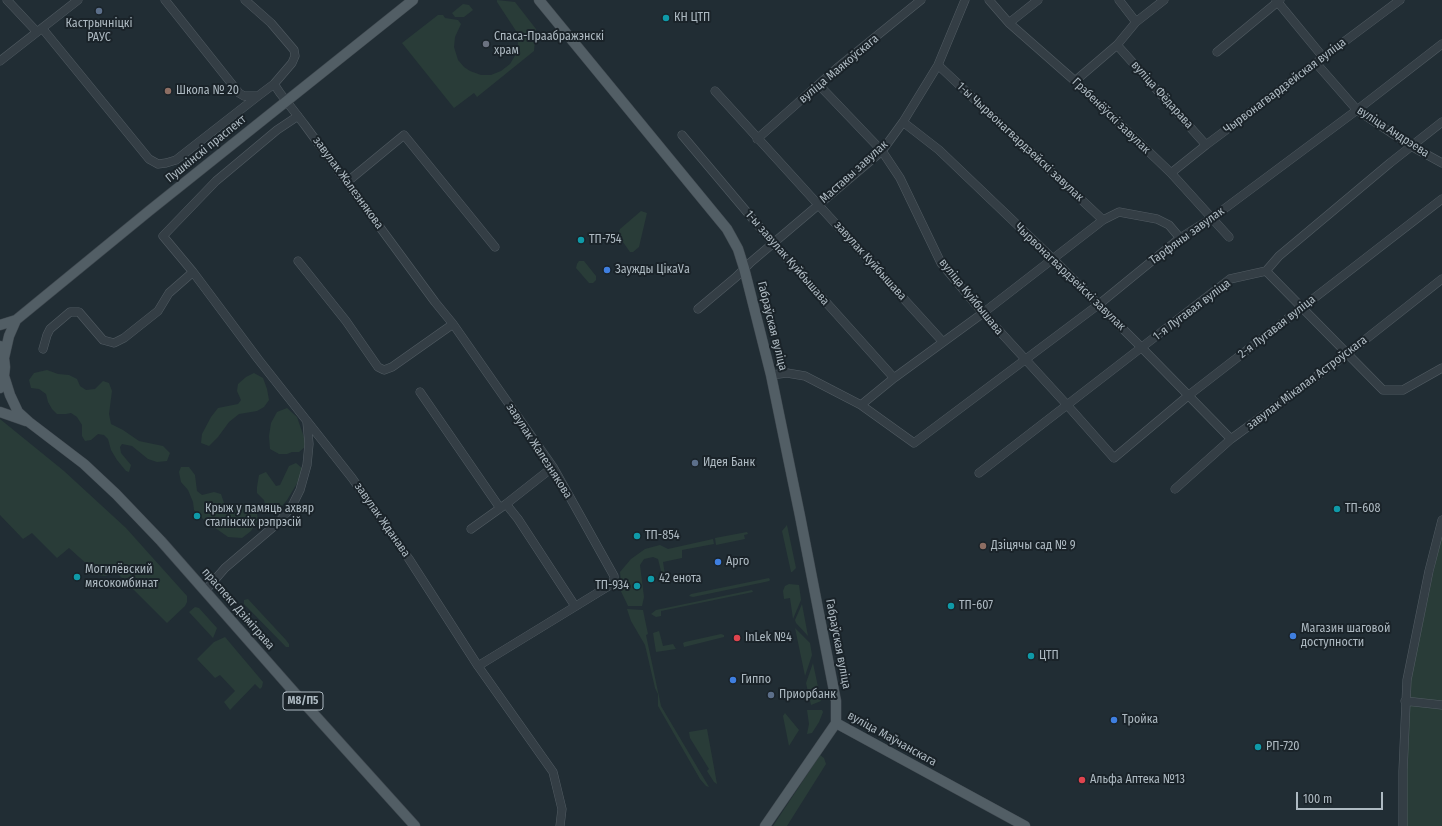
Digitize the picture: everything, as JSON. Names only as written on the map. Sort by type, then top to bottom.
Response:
[{"type":"main road","name":"Пушкінскі праспект","points":[[16,320],[149,211],[413,0]]},
{"type":"main road","name":"Габраўская вуліца","points":[[539,0],[727,230],[738,249],[770,375],[802,524],[836,701],[836,723]]},
{"type":"main road","points":[[0,324],[16,320]]},
{"type":"main road","points":[[4,358],[9,336],[16,320]]},
{"type":"main road","name":"М8/П5","points":[[0,346],[5,367],[0,388]]},
{"type":"main road","name":"М8/П5","points":[[4,376],[10,395],[18,411],[29,422]]},
{"type":"main road","name":"М8/П5","points":[[0,412],[29,422]]},
{"type":"main road","name":"праспект Дзімітрава","points":[[29,422],[84,464],[116,494],[160,541],[415,826]]},
{"type":"main road","name":"вуліца Маўчанскага","points":[[765,826],[836,723],[1025,826]]},
{"type":"street","points":[[6,0],[40,30],[149,159],[158,164],[166,164],[176,160],[274,84],[292,63],[295,56],[294,50],[271,23],[245,0]]},
{"type":"street","points":[[0,61],[78,0]]},
{"type":"street","points":[[165,0],[239,92],[244,96],[258,96]]},
{"type":"street","name":"вуліца Маякоўскага","points":[[757,139],[837,68],[921,0]]},
{"type":"street","name":"Маставы завулак","points":[[698,309],[882,150],[903,122],[938,65],[965,0]]},
{"type":"street","name":"Грэбенёўскі завулак","points":[[988,0],[1009,23],[1074,81],[1171,174],[1229,237]]},
{"type":"street","points":[[1009,23],[1038,0]]},
{"type":"street","points":[[1119,0],[1136,22]]},
{"type":"street","points":[[1074,81],[1117,45],[1136,22],[1164,0]]},
{"type":"street","name":"Чырвонагвардзейская вуліца","points":[[1171,174],[1206,145],[1400,0]]},
{"type":"street","points":[[1217,52],[1278,1],[1323,57]]},
{"type":"street","name":"Тарфяны завулак","points":[[861,405],[914,443],[1098,306],[1180,238],[1212,218],[1357,110],[1442,44]]},
{"type":"street","name":"вуліца Фёдарава","points":[[1117,45],[1206,145]]},
{"type":"street","name":"вуліца Андрэева","points":[[1316,63],[1357,110],[1411,146],[1442,163]]},
{"type":"street","name":"1-ы Чырвонагвардзейскі завулак","points":[[938,65],[1103,220]]},
{"type":"street","name":"завулак Жалезнякова","points":[[274,84],[435,302],[453,324],[553,467],[614,576],[612,584],[575,606]]},
{"type":"street","name":"вуліца Куйбышава","points":[[819,85],[882,150],[900,178],[941,263],[983,313],[1114,458]]},
{"type":"street","name":"завулак Куйбышава","points":[[715,91],[943,342]]},
{"type":"street","name":"завулак Жданава","points":[[298,116],[277,130],[216,181],[163,236],[193,272],[258,360],[352,478],[405,553],[478,666],[553,772],[562,808],[560,826]]},
{"type":"street","name":"Чырвонагвардзейскі завулак","points":[[903,122],[944,155],[1052,259],[1189,395],[1231,439]]},
{"type":"street","points":[[1442,122],[1279,256],[1266,271],[1384,390],[1403,390],[1442,368]]},
{"type":"street","points":[[347,182],[404,135],[495,247]]},
{"type":"street","name":"1-ы завулак Куйбышава","points":[[682,135],[773,243],[894,378]]},
{"type":"street","name":"2-я Лугавая вуліца","points":[[1114,458],[1189,395],[1442,199]]},
{"type":"street","points":[[770,375],[787,373],[805,376],[861,405],[894,378],[983,313],[1103,220],[1119,212],[1157,219],[1169,224],[1180,238]]},
{"type":"street","points":[[298,261],[346,321],[378,367],[384,370],[392,368],[453,324]]},
{"type":"street","name":"1-я Лугавая вуліца","points":[[979,473],[1068,406],[1230,279],[1266,271]]},
{"type":"street","points":[[43,349],[46,335],[50,329],[70,312],[78,312],[102,340],[114,343],[124,338],[158,311],[169,293],[193,272]]},
{"type":"street","name":"завулак Мікалая Астроўскага","points":[[1175,489],[1231,439],[1348,354],[1442,279]]},
{"type":"street","points":[[420,392],[503,506],[518,519],[575,606],[478,666]]},
{"type":"street","points":[[205,591],[225,568],[279,522],[292,506],[300,490],[307,465],[309,444],[307,422]]},
{"type":"street","points":[[471,529],[553,467]]},
{"type":"street","points":[[1403,826],[1405,701],[1407,680],[1429,571],[1442,520]]},
{"type":"street","points":[[1405,701],[1442,705]]},
{"type":"green space","points":[[497,0],[515,2],[536,29],[534,51],[477,97],[474,93],[454,108],[402,43],[438,15],[443,15],[445,18],[458,20],[461,24],[455,37],[454,47],[458,60],[464,67],[481,75],[491,75],[501,71],[510,64],[516,54],[518,34]]},
{"type":"green space","points":[[463,4],[469,5],[473,10],[464,17],[455,17],[452,13]]},
{"type":"green space","points":[[641,211],[647,213],[639,247],[633,252],[630,252],[618,235],[620,229]]},
{"type":"green space","points":[[579,261],[584,261],[596,276],[596,280],[593,283],[589,283],[576,268]]},
{"type":"green space","points":[[47,370],[58,374],[69,375],[77,379],[80,386],[86,390],[95,389],[103,381],[109,383],[112,391],[109,414],[111,424],[139,441],[163,446],[170,453],[167,461],[157,462],[148,459],[132,446],[122,444],[120,447],[121,453],[131,465],[129,472],[126,471],[117,460],[111,450],[108,439],[104,435],[98,434],[91,440],[85,441],[82,436],[82,425],[77,417],[71,413],[57,414],[48,402],[46,394],[39,389],[31,388],[29,380],[34,373]]},
{"type":"green space","points":[[254,373],[263,378],[267,389],[269,400],[264,407],[257,411],[239,414],[229,422],[209,446],[201,443],[202,434],[211,417],[218,408],[238,404],[241,400],[237,391],[238,384],[246,377]]},
{"type":"green space","points":[[287,408],[297,417],[305,440],[305,447],[299,452],[279,454],[270,449],[269,436],[271,423],[277,412]]},
{"type":"green space","points":[[0,419],[64,471],[126,528],[187,596],[185,606],[167,623],[116,572],[105,576],[99,575],[69,548],[57,558],[32,533],[23,539],[0,515]]},
{"type":"green space","points":[[296,463],[302,468],[302,475],[287,500],[275,511],[266,509],[264,500],[257,493],[259,475],[266,472],[276,486],[280,485],[289,466]]},
{"type":"green space","points":[[181,467],[189,467],[195,475],[197,491],[202,495],[214,492],[221,494],[224,503],[230,509],[240,508],[248,503],[256,508],[258,520],[251,531],[242,538],[228,537],[204,520],[194,510],[193,502],[188,490],[181,482],[179,472]]},
{"type":"green space","points":[[787,525],[796,568],[792,572],[782,531]]},
{"type":"green space","points":[[747,532],[748,534],[744,535],[745,539],[716,545],[715,538]]},
{"type":"green space","points":[[1442,532],[1442,826],[1405,826],[1409,687]]},
{"type":"green space","points":[[713,539],[714,544],[682,550],[682,558],[663,562],[665,575],[662,575],[658,559],[653,557],[644,559],[640,565],[644,597],[642,606],[628,606],[617,583],[621,582],[620,572],[631,559],[645,549],[660,545],[668,549]]},
{"type":"green space","points":[[769,578],[769,581],[765,582],[693,597],[689,596],[691,594]]},
{"type":"green space","points":[[789,584],[799,585],[801,600],[793,619],[790,598],[784,599],[783,591],[785,586]]},
{"type":"green space","points":[[752,590],[753,592],[661,611],[661,616],[656,617],[651,614],[656,610]]},
{"type":"green space","points":[[248,599],[286,640],[289,647],[286,647],[244,604],[244,600]]},
{"type":"green space","points":[[802,604],[808,636],[795,620]]},
{"type":"green space","points":[[195,607],[199,608],[217,628],[213,638],[189,612]]},
{"type":"green space","points":[[627,609],[643,610],[648,634],[646,635],[661,706],[709,787],[706,786],[700,779],[658,706],[658,694],[655,688],[645,645],[631,621]]},
{"type":"green space","points":[[795,628],[810,643],[812,655],[805,676]]},
{"type":"green space","points":[[659,631],[663,646],[673,644],[676,649],[656,652],[653,633]]},
{"type":"green space","points":[[721,634],[724,635],[724,637],[684,647],[683,643],[685,642]]},
{"type":"green space","points":[[225,637],[263,682],[260,689],[255,684],[230,710],[224,702],[235,691],[220,675],[215,678],[197,659],[214,642]]},
{"type":"green space","points":[[813,663],[821,701],[811,705],[806,683]]},
{"type":"green space","points":[[807,710],[822,710],[823,712],[812,733],[807,734],[809,724]]},
{"type":"green space","points":[[785,713],[799,730],[789,746],[783,716]]},
{"type":"green space","points":[[707,729],[717,784],[707,771],[709,769],[690,738],[689,732]]},
{"type":"green space","points":[[820,755],[824,758],[826,764],[787,826],[773,826]]},
{"type":"place","name":"Кастрычніцкі РАУС","points":[[99,11]]},
{"type":"place","name":"КН ЦТП","points":[[666,18]]},
{"type":"place","name":"Спаса-Праабражэнскі храм","points":[[486,44]]},
{"type":"place","name":"Школа № 20","points":[[168,91]]},
{"type":"place","name":"ТП-754","points":[[581,240]]},
{"type":"place","name":"Заужды ЦікаVа","points":[[607,270]]},
{"type":"place","name":"Идея Банк","points":[[695,463]]},
{"type":"place","name":"ТП-608","points":[[1337,509]]},
{"type":"place","name":"Крыж у памяць ахвяр сталінскіх рэпрэсій","points":[[197,516]]},
{"type":"place","name":"ТП-854","points":[[637,536]]},
{"type":"place","name":"Дзіцячы сад № 9","points":[[983,546]]},
{"type":"place","name":"Арго","points":[[718,562]]},
{"type":"place","name":"Могилёвский мясокомбинат","points":[[77,577]]},
{"type":"place","name":"42 енота","points":[[651,579]]},
{"type":"place","name":"ТП-934","points":[[637,586]]},
{"type":"place","name":"ТП-607","points":[[951,606]]},
{"type":"place","name":"Магазин шаговой доступности","points":[[1293,636]]},
{"type":"place","name":"InLek №4","points":[[737,638]]},
{"type":"place","name":"ЦТП","points":[[1031,656]]},
{"type":"place","name":"Гиппо","points":[[733,680]]},
{"type":"place","name":"Приорбанк","points":[[771,695]]},
{"type":"place","name":"Тройка","points":[[1114,720]]},
{"type":"place","name":"РП-720","points":[[1258,747]]},
{"type":"place","name":"Альфа Аптека №13","points":[[1082,780]]}]
